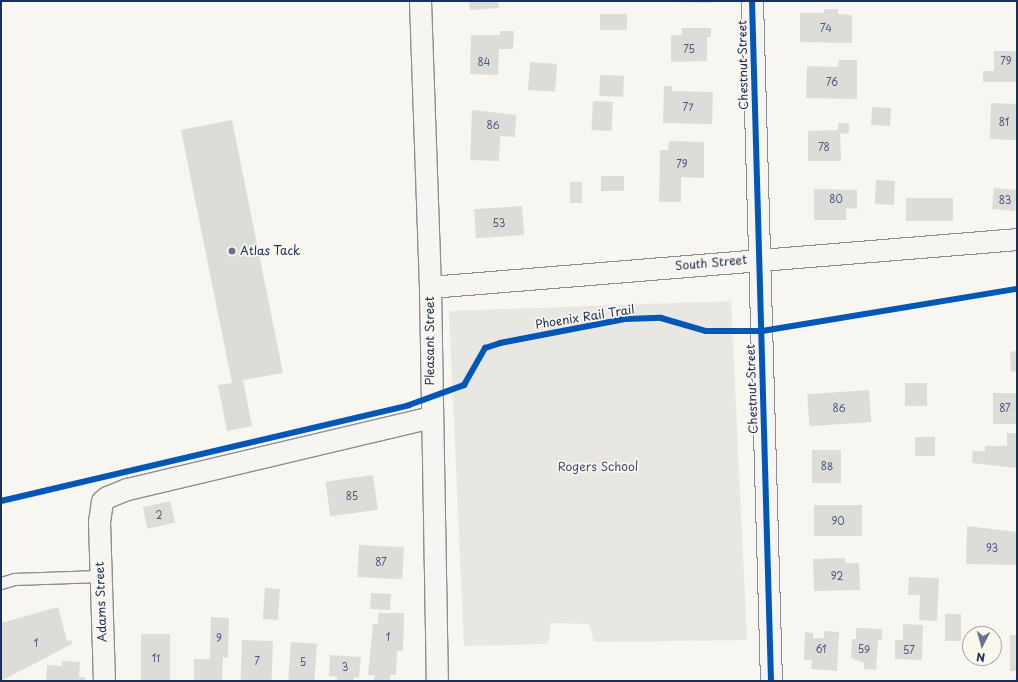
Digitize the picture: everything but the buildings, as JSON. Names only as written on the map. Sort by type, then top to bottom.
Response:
[{"type":"street","name":"Pleasant Street","points":[[420,1],[430,287],[436,681]]},
{"type":"street","name":"Chestnut Street","points":[[752,1],[757,260],[771,681]]},
{"type":"street","name":"South Street","points":[[430,287],[1017,240]]},
{"type":"street","name":"Adams Street","points":[[104,681],[99,522],[102,501],[127,488],[431,417]]},
{"type":"lane","points":[[1,583],[14,580],[100,576]]},
{"type":"green space","name":"Rogers School","points":[[731,301],[747,640],[594,642],[589,624],[551,623],[548,644],[464,646],[449,311]]},
{"type":"cycle path","points":[[752,1],[771,681]]},
{"type":"cycle path","name":"Phoenix Rail Trail","points":[[1,501],[409,405],[464,385],[485,348],[500,343],[625,319],[661,318],[706,331],[762,331],[1017,289]]},
{"type":"place","name":"Atlas Tack","points":[[232,251]]}]
